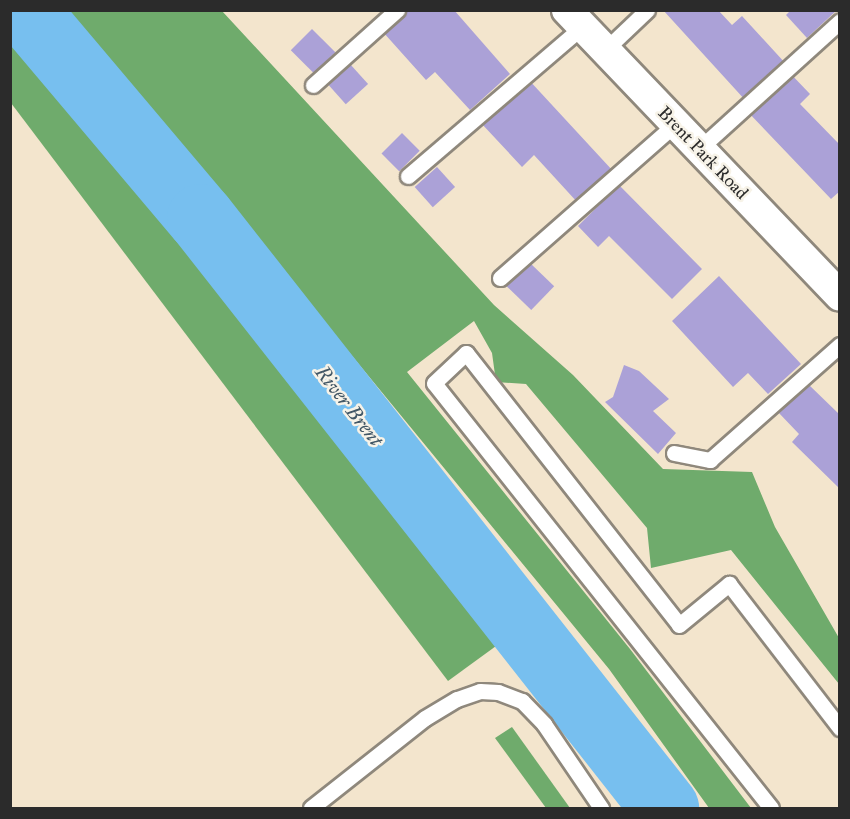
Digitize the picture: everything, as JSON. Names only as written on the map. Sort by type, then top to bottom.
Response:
[{"type":"street","name":"Brent Park Road","points":[[575,19],[840,296]]},
{"type":"lane","points":[[313,85],[397,10]]},
{"type":"lane","points":[[605,50],[647,10]]},
{"type":"lane","points":[[408,176],[575,19]]},
{"type":"lane","points":[[699,149],[840,21]]},
{"type":"lane","points":[[500,278],[675,124]]},
{"type":"lane","points":[[674,453],[710,460],[840,345]]},
{"type":"lane","points":[[771,808],[434,383],[466,353],[679,625],[729,584],[840,728]]},
{"type":"lane","points":[[311,808],[425,718],[457,699],[480,691],[498,692],[522,701],[544,724],[601,808]]},
{"type":"green space","points":[[56,11],[222,11],[494,305],[573,375],[663,469],[752,472],[775,527],[839,638],[839,684],[731,550],[651,568],[647,528],[526,384],[496,382],[492,353],[474,321],[407,372],[630,649],[751,808],[709,808],[609,669],[348,351]]},
{"type":"green space","points":[[11,16],[376,465],[507,638],[448,681],[11,103]]},
{"type":"green space","points":[[512,727],[570,808],[546,808],[495,738]]},
{"type":"building","points":[[407,10],[454,10],[510,74],[470,110],[435,72],[426,80],[383,32]]},
{"type":"building","points":[[663,10],[718,10],[732,25],[742,16],[786,64],[746,101]]},
{"type":"building","points":[[791,10],[837,10],[807,38],[786,15]]},
{"type":"building","points":[[312,29],[335,52],[314,74],[291,50]]},
{"type":"building","points":[[350,64],[368,84],[346,104],[328,84]]},
{"type":"building","points":[[787,70],[810,94],[800,104],[840,145],[840,191],[831,199],[746,110]]},
{"type":"building","points":[[528,79],[613,171],[578,203],[534,155],[522,167],[481,123]]},
{"type":"building","points":[[402,133],[420,151],[399,171],[381,154]]},
{"type":"building","points":[[437,167],[455,187],[433,207],[415,187]]},
{"type":"building","points":[[619,185],[702,269],[672,299],[609,236],[598,247],[578,226]]},
{"type":"building","points":[[529,262],[554,286],[531,310],[506,286]]},
{"type":"building","points":[[719,276],[801,364],[768,394],[748,373],[733,387],[672,321]]},
{"type":"building","points":[[624,365],[639,371],[669,399],[653,411],[676,433],[658,454],[605,402],[613,397]]},
{"type":"building","points":[[807,383],[840,415],[840,489],[792,442],[799,434],[778,412]]},
{"type":"waterway","name":"River Brent","points":[[25,10],[201,218],[665,808]]}]
